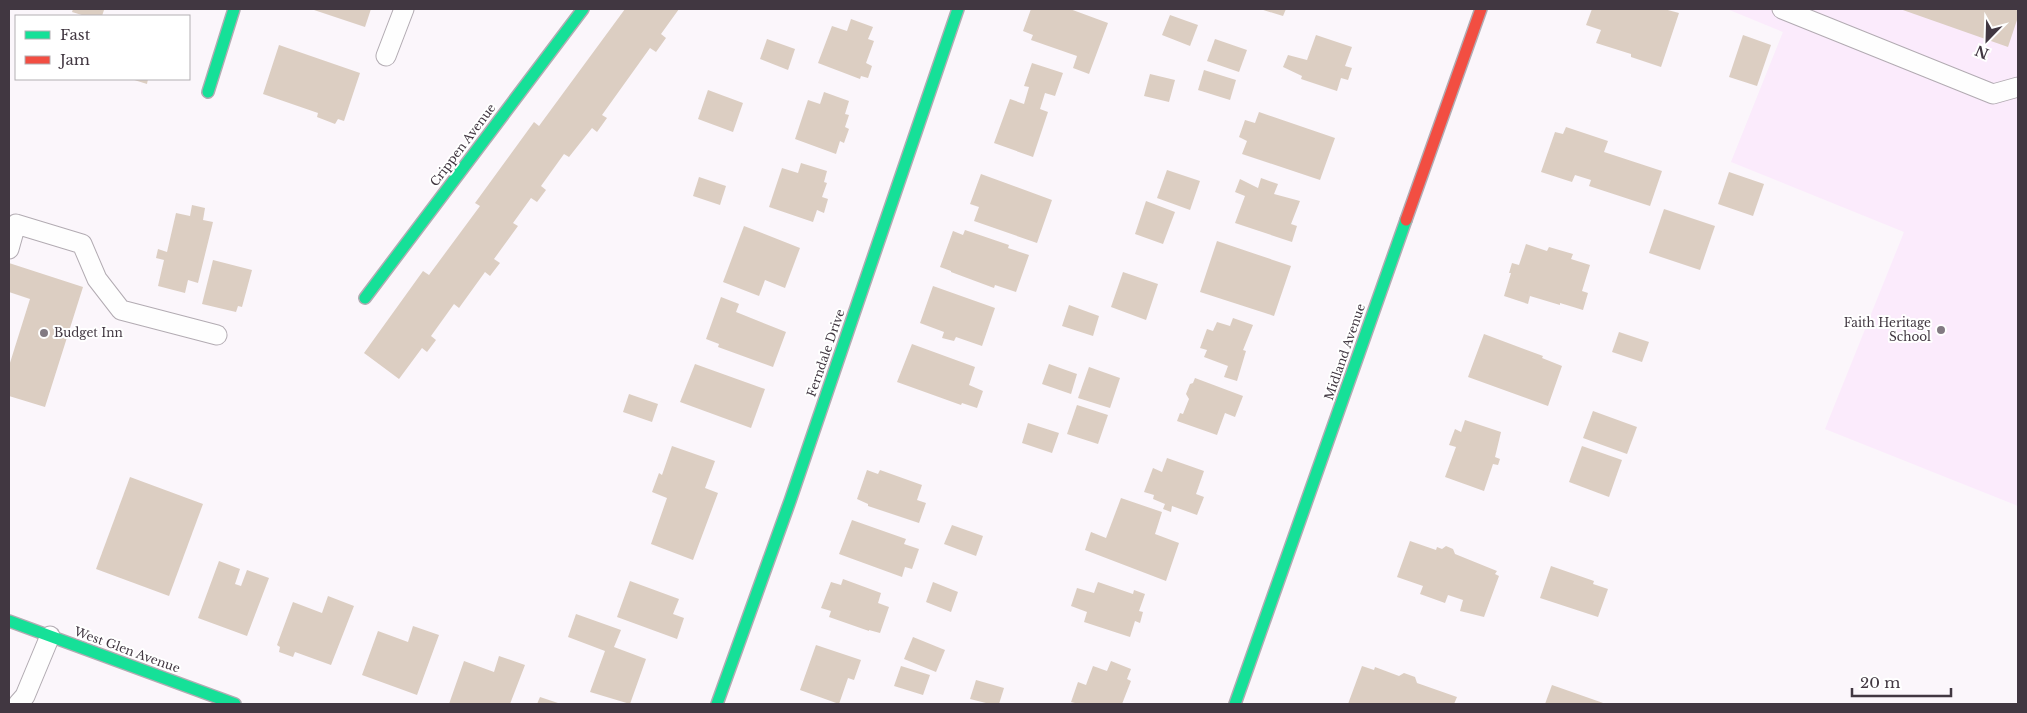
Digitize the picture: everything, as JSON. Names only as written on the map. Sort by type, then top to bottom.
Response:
[{"type":"street","points":[[208,92],[234,9]]},
{"type":"street","name":"Crippen Avenue","points":[[365,298],[583,9]]},
{"type":"street","name":"Ferndale Drive","points":[[717,704],[794,491],[958,9]]},
{"type":"street","name":"Midland Avenue","points":[[1235,704],[1481,9]]},
{"type":"street","name":"West Glen Avenue","points":[[9,621],[236,704]]},
{"type":"lane","points":[[386,56],[404,9]]},
{"type":"lane","points":[[1782,9],[1993,94],[2018,87]]},
{"type":"lane","points":[[9,249],[16,224],[82,244],[97,279],[121,310],[217,336]]},
{"type":"lane","points":[[18,704],[26,696],[50,636]]},
{"type":"shaded area","name":"Faith Heritage School","points":[[1727,9],[2018,9],[2018,506],[1825,429],[1904,232],[1731,162],[1783,32]]},
{"type":"building","points":[[73,9],[104,10],[102,15],[82,15],[72,12]]},
{"type":"building","points":[[311,9],[371,9],[365,27]]},
{"type":"building","points":[[625,9],[679,9],[661,34],[666,38],[656,52],[650,48],[602,115],[607,118],[597,132],[592,128],[569,157],[564,154],[541,186],[546,190],[537,202],[531,198],[513,223],[518,226],[494,259],[500,263],[490,276],[485,272],[459,308],[454,304],[431,336],[436,340],[427,352],[422,348],[399,379],[364,353],[423,271],[429,275],[480,206],[475,203],[534,122],[539,126]]},
{"type":"building","points":[[1031,9],[1070,9],[1108,23],[1089,74],[1073,68],[1077,56],[1031,40],[1033,35],[1023,31]]},
{"type":"building","points":[[1260,9],[1286,9],[1283,16]]},
{"type":"building","points":[[1592,9],[1664,9],[1679,13],[1661,67],[1631,57],[1631,54],[1596,43],[1601,30],[1586,25]]},
{"type":"building","points":[[1900,9],[2018,9],[2018,17],[2008,47]]},
{"type":"building","points":[[1170,15],[1198,25],[1190,46],[1162,35]]},
{"type":"building","points":[[851,19],[873,27],[868,39],[874,41],[866,63],[872,66],[868,78],[861,76],[860,79],[818,63],[832,26],[847,31]]},
{"type":"building","points":[[1316,35],[1352,47],[1345,66],[1352,68],[1348,80],[1341,78],[1337,91],[1301,79],[1302,76],[1283,67],[1288,55],[1307,60]]},
{"type":"building","points":[[1743,35],[1771,45],[1757,86],[1729,77]]},
{"type":"building","points":[[767,39],[795,49],[788,70],[760,59]]},
{"type":"building","points":[[1215,39],[1247,50],[1239,72],[1207,61]]},
{"type":"building","points":[[279,45],[360,73],[344,121],[338,119],[335,124],[317,117],[318,113],[263,94]]},
{"type":"building","points":[[1032,63],[1063,73],[1055,96],[1045,93],[1040,109],[1048,112],[1033,157],[994,143],[1010,99],[1024,104],[1029,87],[1024,86]]},
{"type":"building","points":[[1204,70],[1236,80],[1230,100],[1198,90]]},
{"type":"building","points":[[1150,74],[1175,80],[1169,102],[1144,96]]},
{"type":"building","points":[[134,80],[148,80],[147,84]]},
{"type":"building","points":[[708,90],[743,103],[733,132],[698,119]]},
{"type":"building","points":[[824,92],[849,101],[845,114],[849,115],[845,127],[849,129],[844,143],[840,141],[836,154],[795,139],[808,100],[820,104]]},
{"type":"building","points":[[1259,112],[1335,138],[1320,180],[1242,154],[1247,141],[1239,137],[1245,120],[1255,123]]},
{"type":"building","points":[[1566,127],[1608,141],[1604,152],[1662,171],[1650,206],[1589,186],[1591,180],[1575,175],[1572,182],[1541,172],[1555,132],[1563,134]]},
{"type":"building","points":[[801,163],[827,171],[824,182],[827,183],[822,197],[828,199],[824,213],[817,210],[813,222],[769,207],[782,168],[798,173]]},
{"type":"building","points":[[1167,170],[1200,181],[1190,210],[1157,198]]},
{"type":"building","points":[[1729,172],[1764,184],[1753,216],[1718,204]]},
{"type":"building","points":[[981,174],[1052,200],[1037,243],[974,221],[979,207],[970,204]]},
{"type":"building","points":[[699,177],[726,186],[720,205],[693,196]]},
{"type":"building","points":[[1261,178],[1278,184],[1274,194],[1300,201],[1291,224],[1297,226],[1292,242],[1235,223],[1245,196],[1235,192],[1240,179],[1258,188]]},
{"type":"building","points":[[1146,201],[1175,212],[1163,244],[1135,234]]},
{"type":"building","points":[[192,205],[205,208],[203,220],[213,222],[198,283],[188,280],[185,293],[158,286],[164,260],[156,258],[158,249],[167,252],[176,213],[190,216]]},
{"type":"building","points":[[1664,209],[1715,226],[1700,270],[1649,253]]},
{"type":"building","points":[[744,226],[800,248],[785,288],[765,280],[759,296],[723,282]]},
{"type":"building","points":[[965,230],[1009,245],[1008,248],[1029,255],[1016,292],[995,285],[994,288],[940,267],[953,231],[963,235]]},
{"type":"building","points":[[1217,241],[1291,266],[1274,316],[1200,292]]},
{"type":"building","points":[[1526,244],[1547,251],[1549,247],[1573,254],[1571,259],[1590,265],[1582,291],[1588,293],[1583,310],[1530,296],[1528,304],[1504,296],[1512,263],[1519,265]]},
{"type":"building","points":[[213,260],[252,270],[242,307],[238,306],[236,312],[202,304]]},
{"type":"building","name":"Budget Inn","points":[[9,263],[83,287],[45,407],[9,396],[9,366],[30,299],[9,292]]},
{"type":"building","points":[[1123,272],[1158,284],[1146,320],[1111,307]]},
{"type":"building","points":[[933,286],[995,308],[982,346],[956,337],[954,341],[942,338],[944,332],[920,323]]},
{"type":"building","points":[[721,297],[739,304],[736,312],[786,332],[773,367],[718,347],[719,344],[706,339]]},
{"type":"building","points":[[1069,305],[1099,316],[1093,336],[1062,326]]},
{"type":"building","points":[[1233,318],[1253,325],[1243,350],[1246,351],[1237,381],[1224,377],[1228,366],[1204,357],[1207,350],[1200,348],[1207,329],[1213,331],[1217,322],[1230,326]]},
{"type":"building","points":[[1619,332],[1649,342],[1642,362],[1612,352]]},
{"type":"building","points":[[1484,334],[1543,356],[1542,358],[1562,366],[1548,406],[1468,377]]},
{"type":"building","points":[[912,344],[975,367],[969,385],[983,391],[977,408],[962,403],[961,405],[897,382]]},
{"type":"building","points":[[695,364],[765,389],[751,428],[680,402]]},
{"type":"building","points":[[1049,364],[1077,374],[1071,394],[1042,384]]},
{"type":"building","points":[[1089,367],[1120,378],[1110,408],[1078,398]]},
{"type":"building","points":[[1195,378],[1243,396],[1235,417],[1225,413],[1217,435],[1177,421],[1180,413],[1183,414],[1189,399],[1186,394]]},
{"type":"building","points":[[629,394],[658,404],[652,422],[623,412]]},
{"type":"building","points":[[1077,405],[1108,415],[1098,444],[1067,434]]},
{"type":"building","points":[[1593,411],[1637,427],[1627,454],[1583,438]]},
{"type":"building","points":[[1465,420],[1501,432],[1495,457],[1500,459],[1498,465],[1493,464],[1484,491],[1445,477],[1456,447],[1449,445],[1455,429],[1461,432]]},
{"type":"building","points":[[1028,423],[1059,433],[1052,453],[1022,443]]},
{"type":"building","points":[[672,446],[715,461],[705,488],[718,493],[693,560],[651,544],[667,498],[652,492],[659,473],[662,475]]},
{"type":"building","points":[[1582,446],[1622,460],[1609,497],[1569,482]]},
{"type":"building","points":[[1167,458],[1204,471],[1196,494],[1204,497],[1197,515],[1172,506],[1171,512],[1163,509],[1165,504],[1153,499],[1154,495],[1144,492],[1153,468],[1162,472]]},
{"type":"building","points":[[867,470],[878,474],[880,470],[922,485],[917,500],[926,503],[919,523],[868,506],[868,504],[857,499]]},
{"type":"building","points":[[130,477],[203,504],[169,596],[96,569]]},
{"type":"building","points":[[1121,498],[1162,512],[1155,534],[1179,543],[1166,581],[1085,550],[1091,532],[1106,538]]},
{"type":"building","points":[[852,520],[906,539],[904,544],[919,549],[912,569],[905,567],[902,577],[839,554]]},
{"type":"building","points":[[952,525],[983,536],[976,556],[944,544]]},
{"type":"building","points":[[1410,541],[1436,550],[1437,547],[1442,549],[1446,546],[1453,549],[1455,554],[1497,571],[1495,574],[1499,576],[1484,617],[1460,611],[1463,600],[1448,595],[1445,603],[1420,594],[1423,586],[1397,577]]},
{"type":"building","points":[[219,561],[240,569],[235,584],[241,586],[247,570],[269,578],[247,636],[198,618]]},
{"type":"building","points":[[1551,566],[1594,581],[1593,584],[1608,589],[1598,617],[1540,598]]},
{"type":"building","points":[[843,579],[881,593],[878,603],[889,607],[880,633],[829,617],[831,611],[821,608],[831,582],[841,585]]},
{"type":"building","points":[[630,581],[679,599],[673,614],[684,618],[677,639],[617,617]]},
{"type":"building","points":[[933,582],[958,592],[951,612],[926,602]]},
{"type":"building","points":[[1098,582],[1133,594],[1134,590],[1145,594],[1139,611],[1143,612],[1140,623],[1135,621],[1130,637],[1084,622],[1087,612],[1071,606],[1077,588],[1094,593]]},
{"type":"building","points":[[328,596],[354,606],[331,665],[295,652],[293,657],[279,652],[280,647],[277,645],[293,602],[322,613]]},
{"type":"building","points":[[576,614],[621,630],[614,647],[646,659],[630,704],[590,692],[605,651],[568,637]]},
{"type":"building","points":[[413,626],[439,635],[417,695],[362,675],[378,631],[408,642]]},
{"type":"building","points":[[913,637],[945,650],[936,672],[904,659]]},
{"type":"building","points":[[816,645],[861,660],[854,680],[848,678],[839,704],[800,690]]},
{"type":"building","points":[[499,656],[525,665],[510,704],[449,704],[464,661],[494,672]]},
{"type":"building","points":[[1111,661],[1131,669],[1127,679],[1131,681],[1122,704],[1079,704],[1071,702],[1078,682],[1086,685],[1093,666],[1107,671]]},
{"type":"building","points":[[901,666],[930,675],[923,695],[894,686]]},
{"type":"building","points":[[1362,666],[1374,670],[1375,667],[1399,676],[1404,673],[1415,677],[1417,683],[1457,697],[1454,704],[1348,704]]},
{"type":"building","points":[[976,680],[1004,688],[999,704],[990,704],[970,699]]},
{"type":"building","points":[[1552,685],[1606,704],[1545,704]]},
{"type":"building","points":[[540,697],[561,704],[537,704]]},
{"type":"traffic: fast","points":[[208,92],[234,9]]},
{"type":"traffic: fast","points":[[365,298],[583,9]]},
{"type":"traffic: fast","points":[[717,704],[790,501],[958,9]]},
{"type":"traffic: fast","points":[[1235,704],[1406,220]]},
{"type":"traffic: fast","points":[[9,621],[235,704]]},
{"type":"traffic: jam","points":[[1406,220],[1481,9]]},
{"type":"place","name":"Faith Heritage School","points":[[1941,330]]},
{"type":"place","name":"Budget Inn","points":[[44,333]]}]
